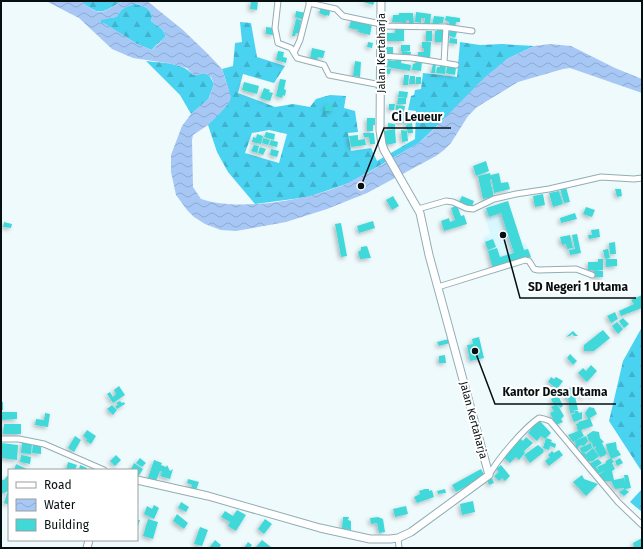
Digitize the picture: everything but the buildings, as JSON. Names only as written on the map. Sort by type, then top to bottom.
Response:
[{"type":"street","points":[[278,1],[275,27],[278,43],[291,48],[298,59],[323,64],[330,75],[381,85]]},
{"type":"street","name":"Jalan Kertaharja","points":[[381,1],[380,130],[382,144],[404,187],[418,209],[429,255],[489,475]]},
{"type":"street","points":[[294,53],[300,42],[310,2],[336,9],[343,16],[381,25],[446,27],[472,31]]},
{"type":"street","points":[[444,62],[446,27]]},
{"type":"street","points":[[380,56],[406,57],[456,65]]},
{"type":"street","points":[[418,209],[446,201],[473,209],[494,199],[549,189],[601,177],[629,179],[642,178]]},
{"type":"street","points":[[438,287],[525,260],[529,261],[536,270],[576,269],[592,275]]},
{"type":"street","points":[[138,480],[208,496],[337,532],[370,539],[390,540],[411,532],[489,475],[495,465],[526,429],[539,418],[550,421],[618,502],[642,525]]},
{"type":"street","points":[[1,438],[19,439],[44,444],[102,469]]},
{"type":"street","points":[[398,538],[399,548]]},
{"type":"shaded area","points":[[508,201],[522,244],[526,243],[531,257],[493,269],[483,237],[490,234],[483,209]]},
{"type":"green space","points":[[80,1],[122,1],[101,12],[92,9]]},
{"type":"green space","points":[[133,4],[147,8],[152,14],[151,21],[162,29],[166,36],[152,50],[137,44],[100,21],[101,19],[116,17],[122,9]]},
{"type":"green space","points":[[240,22],[251,23],[257,57],[285,66],[274,83],[243,74],[238,93],[275,107],[293,104],[310,107],[316,99],[330,95],[346,96],[344,108],[355,111],[358,132],[348,133],[351,151],[371,148],[377,161],[415,139],[416,111],[408,110],[411,96],[414,95],[415,90],[421,89],[423,73],[457,77],[460,42],[480,45],[502,44],[534,46],[507,59],[419,143],[349,183],[308,197],[255,204],[228,172],[217,152],[208,125],[227,105],[229,95],[222,69],[233,66],[235,43],[242,42]],"holes":[[[269,130],[287,134],[279,163],[245,153],[252,133]]]},
{"type":"green space","points":[[146,61],[178,65],[193,75],[203,73],[209,75],[214,84],[208,100],[191,114],[180,95]]},
{"type":"green space","points":[[642,327],[642,472],[609,421],[623,361]]},
{"type":"green space","points":[[642,489],[642,512],[630,502]]},
{"type":"water","points":[[46,1],[80,1],[93,10],[99,12],[105,11],[123,1],[147,1],[183,30],[222,69],[231,97],[229,103],[208,125],[193,135],[192,140],[193,187],[201,199],[217,203],[255,204],[297,199],[350,182],[419,143],[485,77],[507,59],[534,46],[550,44],[571,46],[615,68],[642,79],[642,93],[570,68],[518,82],[477,107],[468,116],[451,143],[436,156],[367,193],[327,209],[286,222],[236,231],[221,230],[205,224],[194,217],[187,210],[176,195],[171,172],[171,155],[182,126],[191,114],[209,98],[214,84],[211,77],[203,73],[193,75],[187,68],[167,63],[133,58],[112,49],[79,18]],"holes":[[[133,4],[144,6],[150,11],[152,14],[151,21],[162,29],[166,36],[152,50],[137,44],[100,21],[116,17],[122,9]]]},
{"type":"place","name":"Ci Leueur","points":[[361,186]]},
{"type":"place","name":"SD Negeri 1 Utama","points":[[503,235]]},
{"type":"place","name":"Kantor Desa Utama","points":[[475,351]]}]
